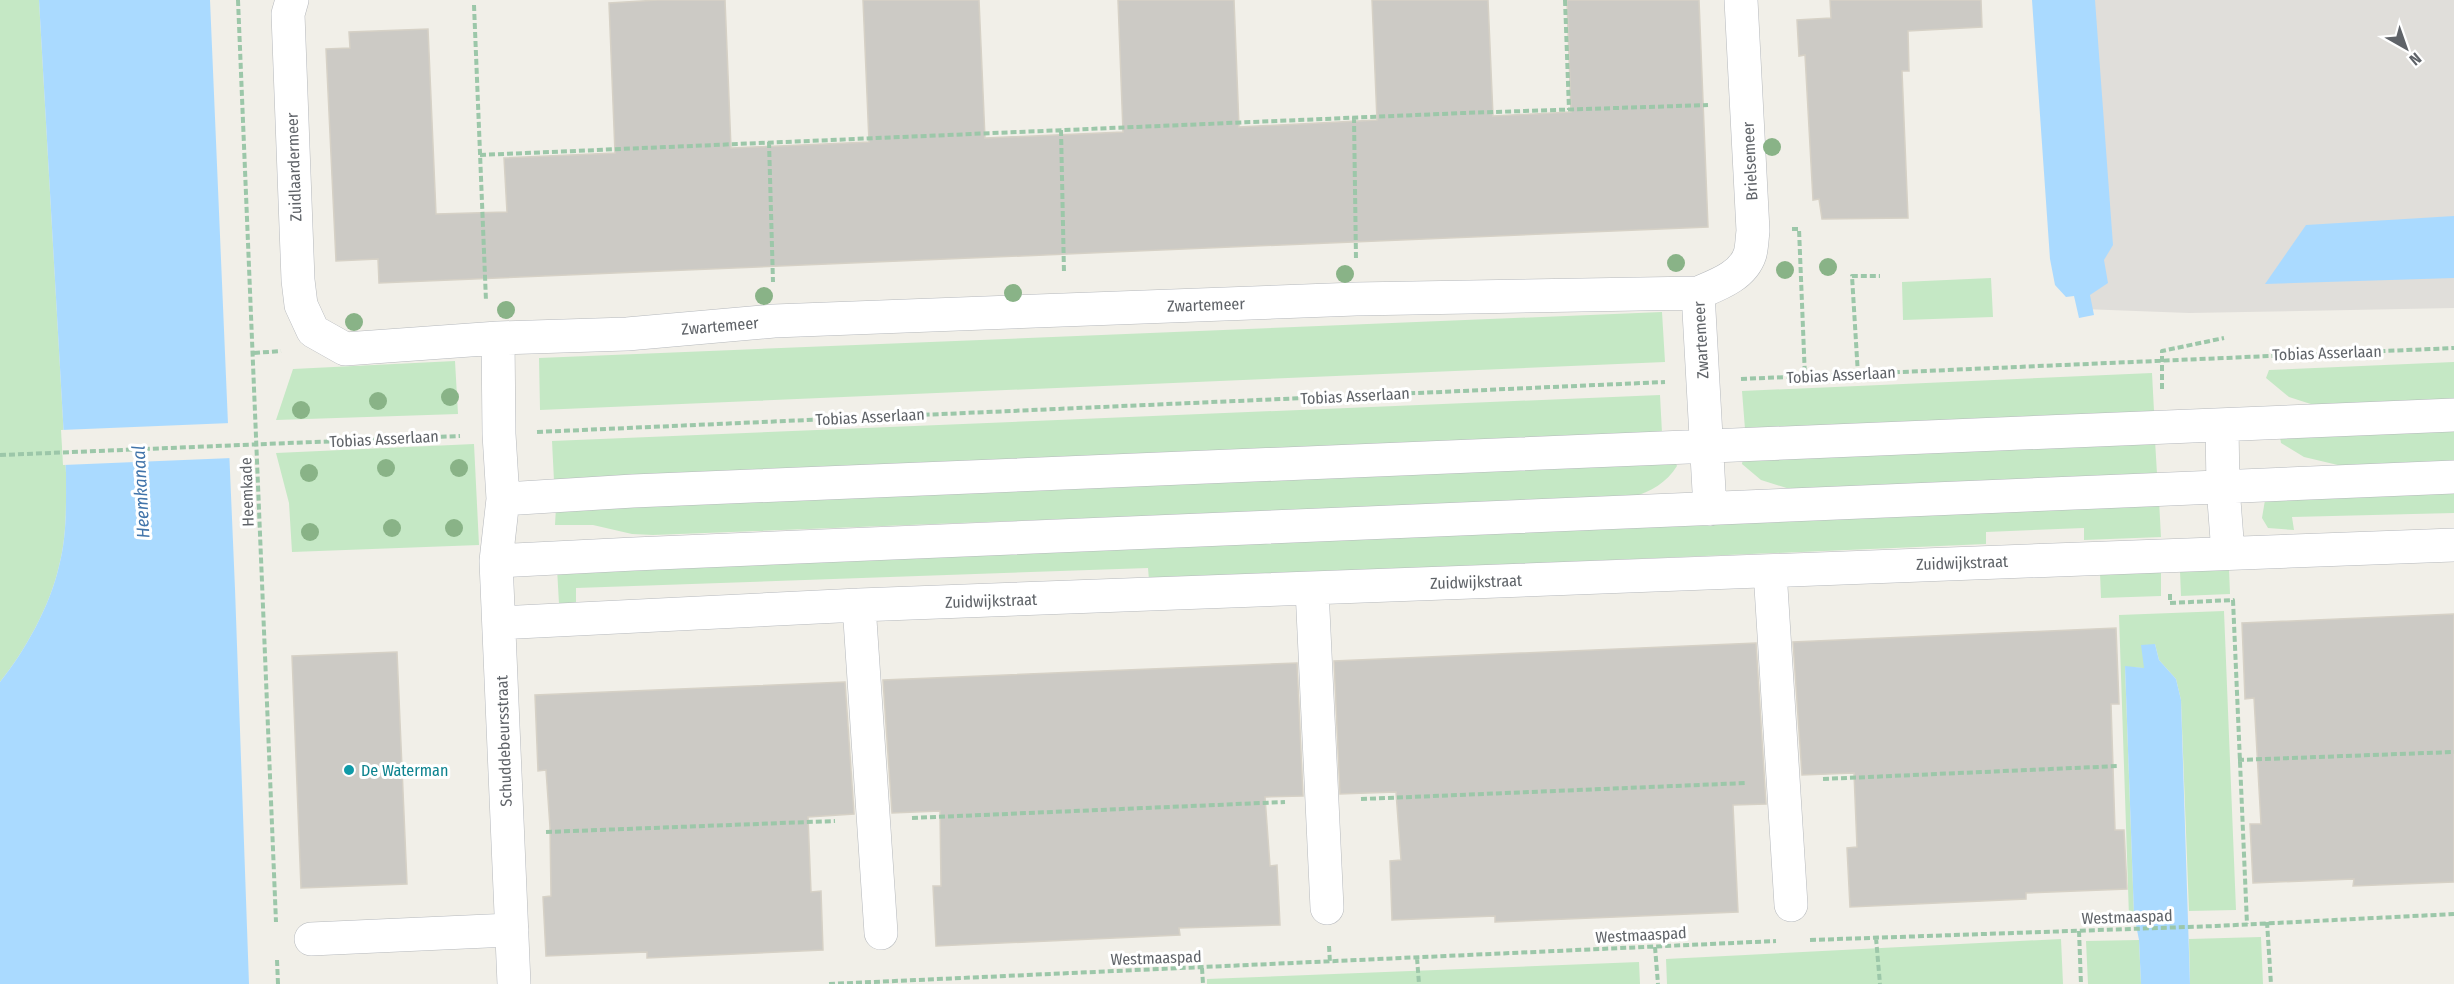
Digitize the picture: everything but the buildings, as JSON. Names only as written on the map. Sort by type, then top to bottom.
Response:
[{"type":"street","name":"Zuidlaardermeer","points":[[292,0],[288,9],[297,280],[301,305],[313,331]]},
{"type":"street","name":"Brielsemeer","points":[[1698,293],[1723,282],[1738,272],[1750,255],[1753,231],[1741,0]]},
{"type":"street","name":"Zwartemeer","points":[[313,331],[345,349],[498,339],[627,334],[774,321],[1356,299],[1698,293],[1710,509]]},
{"type":"street","points":[[498,339],[499,434],[503,499],[633,490],[2454,415]]},
{"type":"street","points":[[2222,426],[2223,487],[2228,553]]},
{"type":"street","points":[[496,561],[2454,477]]},
{"type":"street","name":"Schuddebeursstraat","points":[[503,499],[496,561],[514,984]]},
{"type":"street","name":"Zuidwijkstraat","points":[[499,624],[860,605],[2454,545]]},
{"type":"street","points":[[1770,571],[1791,904]]},
{"type":"street","points":[[1312,589],[1327,908]]},
{"type":"street","points":[[860,605],[881,933]]},
{"type":"street","points":[[311,939],[512,930]]},
{"type":"path","name":"Heemkade","points":[[238,0],[276,924]]},
{"type":"path","points":[[1565,0],[1569,110]]},
{"type":"path","points":[[474,5],[487,325],[498,339]]},
{"type":"path","points":[[480,155],[1354,117],[1747,104]]},
{"type":"path","points":[[1354,117],[1356,299]]},
{"type":"path","points":[[1061,130],[1065,311]]},
{"type":"path","points":[[769,142],[774,321]]},
{"type":"path","points":[[1753,231],[1799,229],[1805,378]]},
{"type":"path","points":[[1858,375],[1852,276],[1880,276]]},
{"type":"path","points":[[2164,428],[2162,351],[2224,338]]},
{"type":"path","name":"Tobias Asserlaan","points":[[0,455],[2454,348]]},
{"type":"path","points":[[2169,556],[2170,603],[2233,600],[2238,760],[2247,924]]},
{"type":"path","points":[[2238,760],[2454,752]]},
{"type":"path","name":"Westmaaspad","points":[[1805,940],[2216,926],[2454,914]]},
{"type":"path","points":[[2267,922],[2271,984]]},
{"type":"path","points":[[2079,931],[2081,984]]},
{"type":"path","points":[[1876,938],[1880,984]]},
{"type":"path","name":"Westmaaspad","points":[[829,984],[959,981],[1781,941]]},
{"type":"path","points":[[1655,946],[1658,984]]},
{"type":"path","points":[[277,948],[278,984]]},
{"type":"path","points":[[1417,958],[1419,984]]},
{"type":"path","points":[[1202,968],[1203,984]]},
{"type":"shaded area","points":[[2061,0],[2454,0],[2454,308],[2189,313],[2083,309]]},
{"type":"green space","points":[[0,0],[39,0],[66,497],[62,555],[50,597],[27,642],[0,682]]},
{"type":"green space","points":[[1991,278],[1993,317],[1903,320],[1902,282]]},
{"type":"green space","points":[[1662,312],[1665,362],[540,410],[539,358]]},
{"type":"green space","points":[[455,361],[458,414],[276,420],[293,369]]},
{"type":"green space","points":[[2454,362],[2454,401],[2320,407],[2289,397],[2266,378],[2269,370]]},
{"type":"green space","points":[[2152,373],[2154,411],[2142,414],[1745,429],[1742,391]]},
{"type":"green space","points":[[1660,395],[1662,433],[554,481],[552,441]]},
{"type":"green space","points":[[2454,429],[2454,461],[2342,466],[2304,457],[2281,443],[2280,437]]},
{"type":"green space","points":[[2155,440],[2157,474],[1796,491],[1761,480],[1742,464],[1743,458]]},
{"type":"green space","points":[[474,444],[479,545],[292,552],[289,503],[276,453]]},
{"type":"green space","points":[[1675,461],[1677,466],[1663,482],[1632,497],[653,535],[632,534],[593,525],[555,525],[556,507]]},
{"type":"green space","points":[[2454,493],[2454,513],[2292,517],[2294,530],[2268,528],[2262,518],[2265,500]]},
{"type":"green space","points":[[2159,500],[2161,537],[2084,540],[2084,528],[1986,532],[1986,544],[1149,580],[1148,568],[576,588],[576,603],[559,604],[557,568]]},
{"type":"green space","points":[[2229,569],[2230,594],[2181,596],[2180,571]]},
{"type":"green space","points":[[2161,571],[2161,596],[2101,598],[2100,573]]},
{"type":"green space","points":[[2224,611],[2236,910],[2189,911],[2181,700],[2176,679],[2159,660],[2155,644],[2144,668],[2125,667],[2134,915],[2129,917],[2119,615]]},
{"type":"green space","points":[[2261,937],[2263,984],[2190,984],[2189,939]]},
{"type":"green space","points":[[2061,939],[2063,984],[1667,984],[1666,959]]},
{"type":"green space","points":[[2139,940],[2141,984],[2088,984],[2086,941]]},
{"type":"green space","points":[[1639,962],[1640,984],[1207,984],[1207,979]]},
{"type":"water","name":"Heemkanaal","points":[[39,0],[210,0],[249,984],[0,984],[0,682],[27,642],[50,597],[62,555],[66,520],[66,473]]},
{"type":"water","points":[[2032,0],[2095,0],[2113,245],[2104,260],[2108,283],[2090,295],[2094,315],[2079,318],[2074,296],[2066,297],[2055,285],[2050,259]]},
{"type":"water","points":[[2454,216],[2454,278],[2265,284],[2306,225]]},
{"type":"water","points":[[2155,644],[2159,660],[2176,679],[2181,700],[2190,984],[2141,984],[2139,940],[2134,915],[2125,666],[2144,668],[2141,645]]},
{"type":"pier","points":[[231,423],[232,458],[63,465],[61,430]]},
{"type":"place","name":"De Waterman","points":[[349,770]]}]
